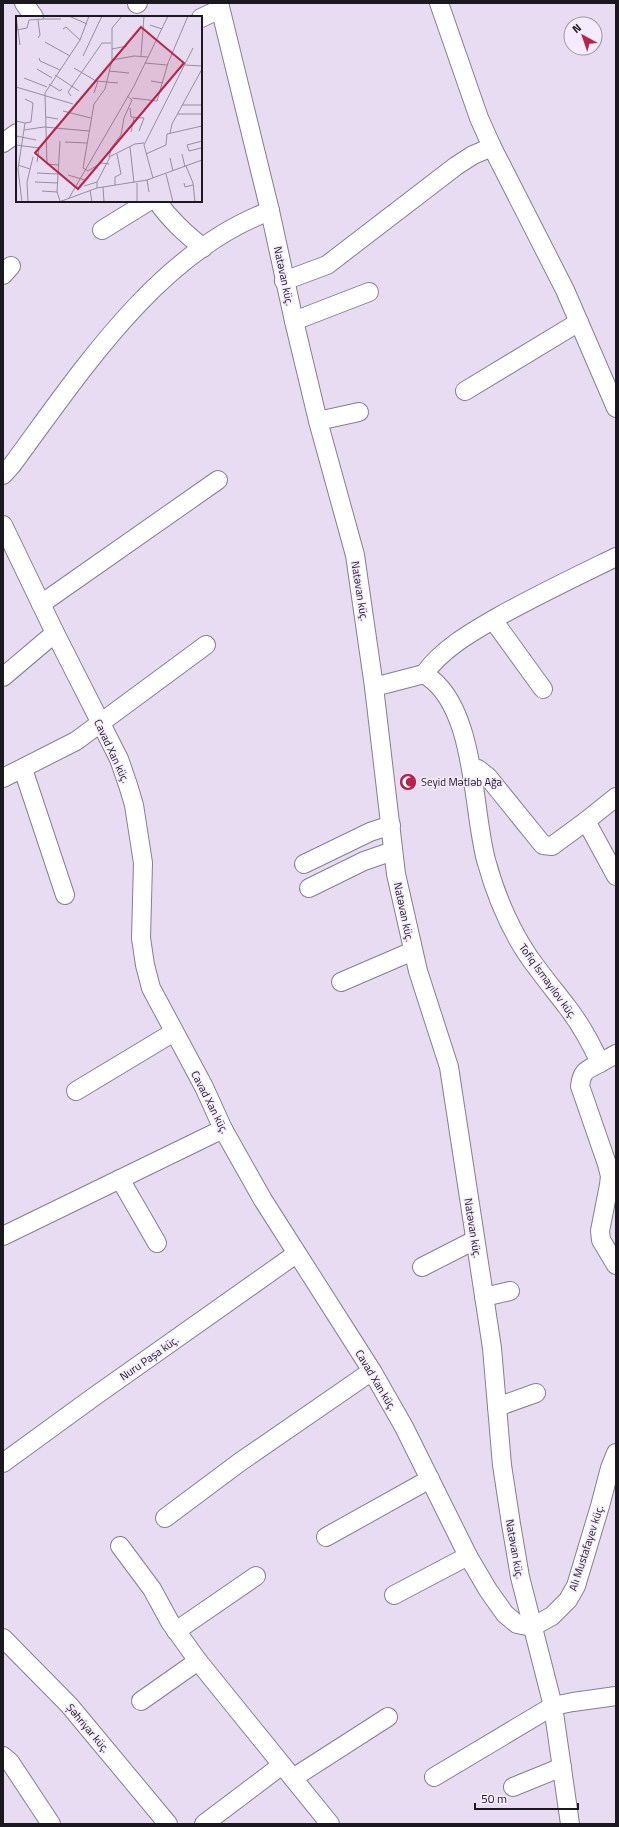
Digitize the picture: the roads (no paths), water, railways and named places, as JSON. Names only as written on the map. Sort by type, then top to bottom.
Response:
[{"type":"street","points":[[24,3],[33,16]]},
{"type":"street","points":[[439,3],[479,118],[565,290],[616,408]]},
{"type":"street","points":[[202,17],[220,6]]},
{"type":"street","name":"Natəvan küç.","points":[[220,6],[270,211],[284,281],[318,421],[352,540],[374,687],[396,874],[413,951],[426,999],[449,1067],[492,1348],[502,1465],[511,1524],[520,1577],[552,1706],[570,1824]]},
{"type":"street","points":[[3,143],[16,134]]},
{"type":"street","points":[[284,281],[327,265],[456,166],[473,155],[492,146]]},
{"type":"street","points":[[102,230],[147,202]]},
{"type":"street","points":[[158,202],[179,229],[203,248]]},
{"type":"street","points":[[3,475],[89,361],[144,297],[203,248],[247,219],[270,211]]},
{"type":"street","points":[[294,321],[369,292]]},
{"type":"street","points":[[465,391],[579,322]]},
{"type":"street","points":[[318,421],[359,412]]},
{"type":"street","points":[[41,604],[218,480]]},
{"type":"street","name":"Cavad Xan küç.","points":[[3,525],[100,724],[119,759],[134,805],[143,863],[142,938],[145,965],[151,988],[204,1087],[223,1130],[296,1254],[372,1371],[404,1427],[468,1556],[488,1590],[505,1614],[517,1624],[532,1627]]},
{"type":"street","points":[[374,687],[424,674],[440,655],[493,620],[538,595],[616,557]]},
{"type":"street","points":[[493,620],[542,689]]},
{"type":"street","points":[[3,677],[55,633]]},
{"type":"street","points":[[3,778],[76,741],[206,645]]},
{"type":"street","name":"Tofiq İsmayılov küç.","points":[[424,674],[434,680],[442,688],[463,733],[473,769],[480,838],[488,866],[517,938],[530,958],[578,1022],[600,1063]]},
{"type":"street","points":[[23,769],[65,895]]},
{"type":"street","points":[[473,769],[478,769],[488,777],[543,845],[552,846],[586,822],[616,797]]},
{"type":"street","points":[[586,822],[616,876]]},
{"type":"street","points":[[304,864],[370,832],[391,825]]},
{"type":"street","points":[[309,888],[364,861],[393,851]]},
{"type":"street","points":[[341,982],[413,951]]},
{"type":"street","points":[[76,1091],[174,1032]]},
{"type":"street","points":[[616,1054],[585,1070],[581,1076],[580,1086],[610,1176],[600,1230],[601,1240],[616,1265]]},
{"type":"street","points":[[3,1236],[223,1130]]},
{"type":"street","points":[[120,1179],[157,1243]]},
{"type":"street","points":[[422,1267],[475,1240]]},
{"type":"street","name":"Nuru Paşa küç.","points":[[3,1463],[296,1254]]},
{"type":"street","points":[[484,1297],[510,1291]]},
{"type":"street","points":[[165,1518],[240,1462],[372,1371]]},
{"type":"street","points":[[497,1407],[536,1393]]},
{"type":"street","name":"Alı Mustafayev küç.","points":[[532,1627],[552,1616],[568,1600],[576,1586],[610,1468],[616,1453]]},
{"type":"street","points":[[326,1537],[430,1480]]},
{"type":"street","points":[[120,1546],[152,1589],[176,1631],[198,1661],[330,1824]]},
{"type":"street","points":[[394,1595],[468,1556]]},
{"type":"street","points":[[176,1631],[256,1576]]},
{"type":"street","name":"Şəhriyar küç.","points":[[3,1638],[69,1705],[168,1824]]},
{"type":"street","points":[[141,1701],[198,1661]]},
{"type":"street","points":[[434,1777],[552,1706],[616,1696]]},
{"type":"street","points":[[204,1824],[287,1771],[388,1717]]},
{"type":"street","points":[[3,1756],[10,1762],[51,1824]]},
{"type":"street","points":[[513,1787],[562,1767]]},
{"type":"place","name":"Seyid Mətləb Ağa","points":[[408,782]]}]
